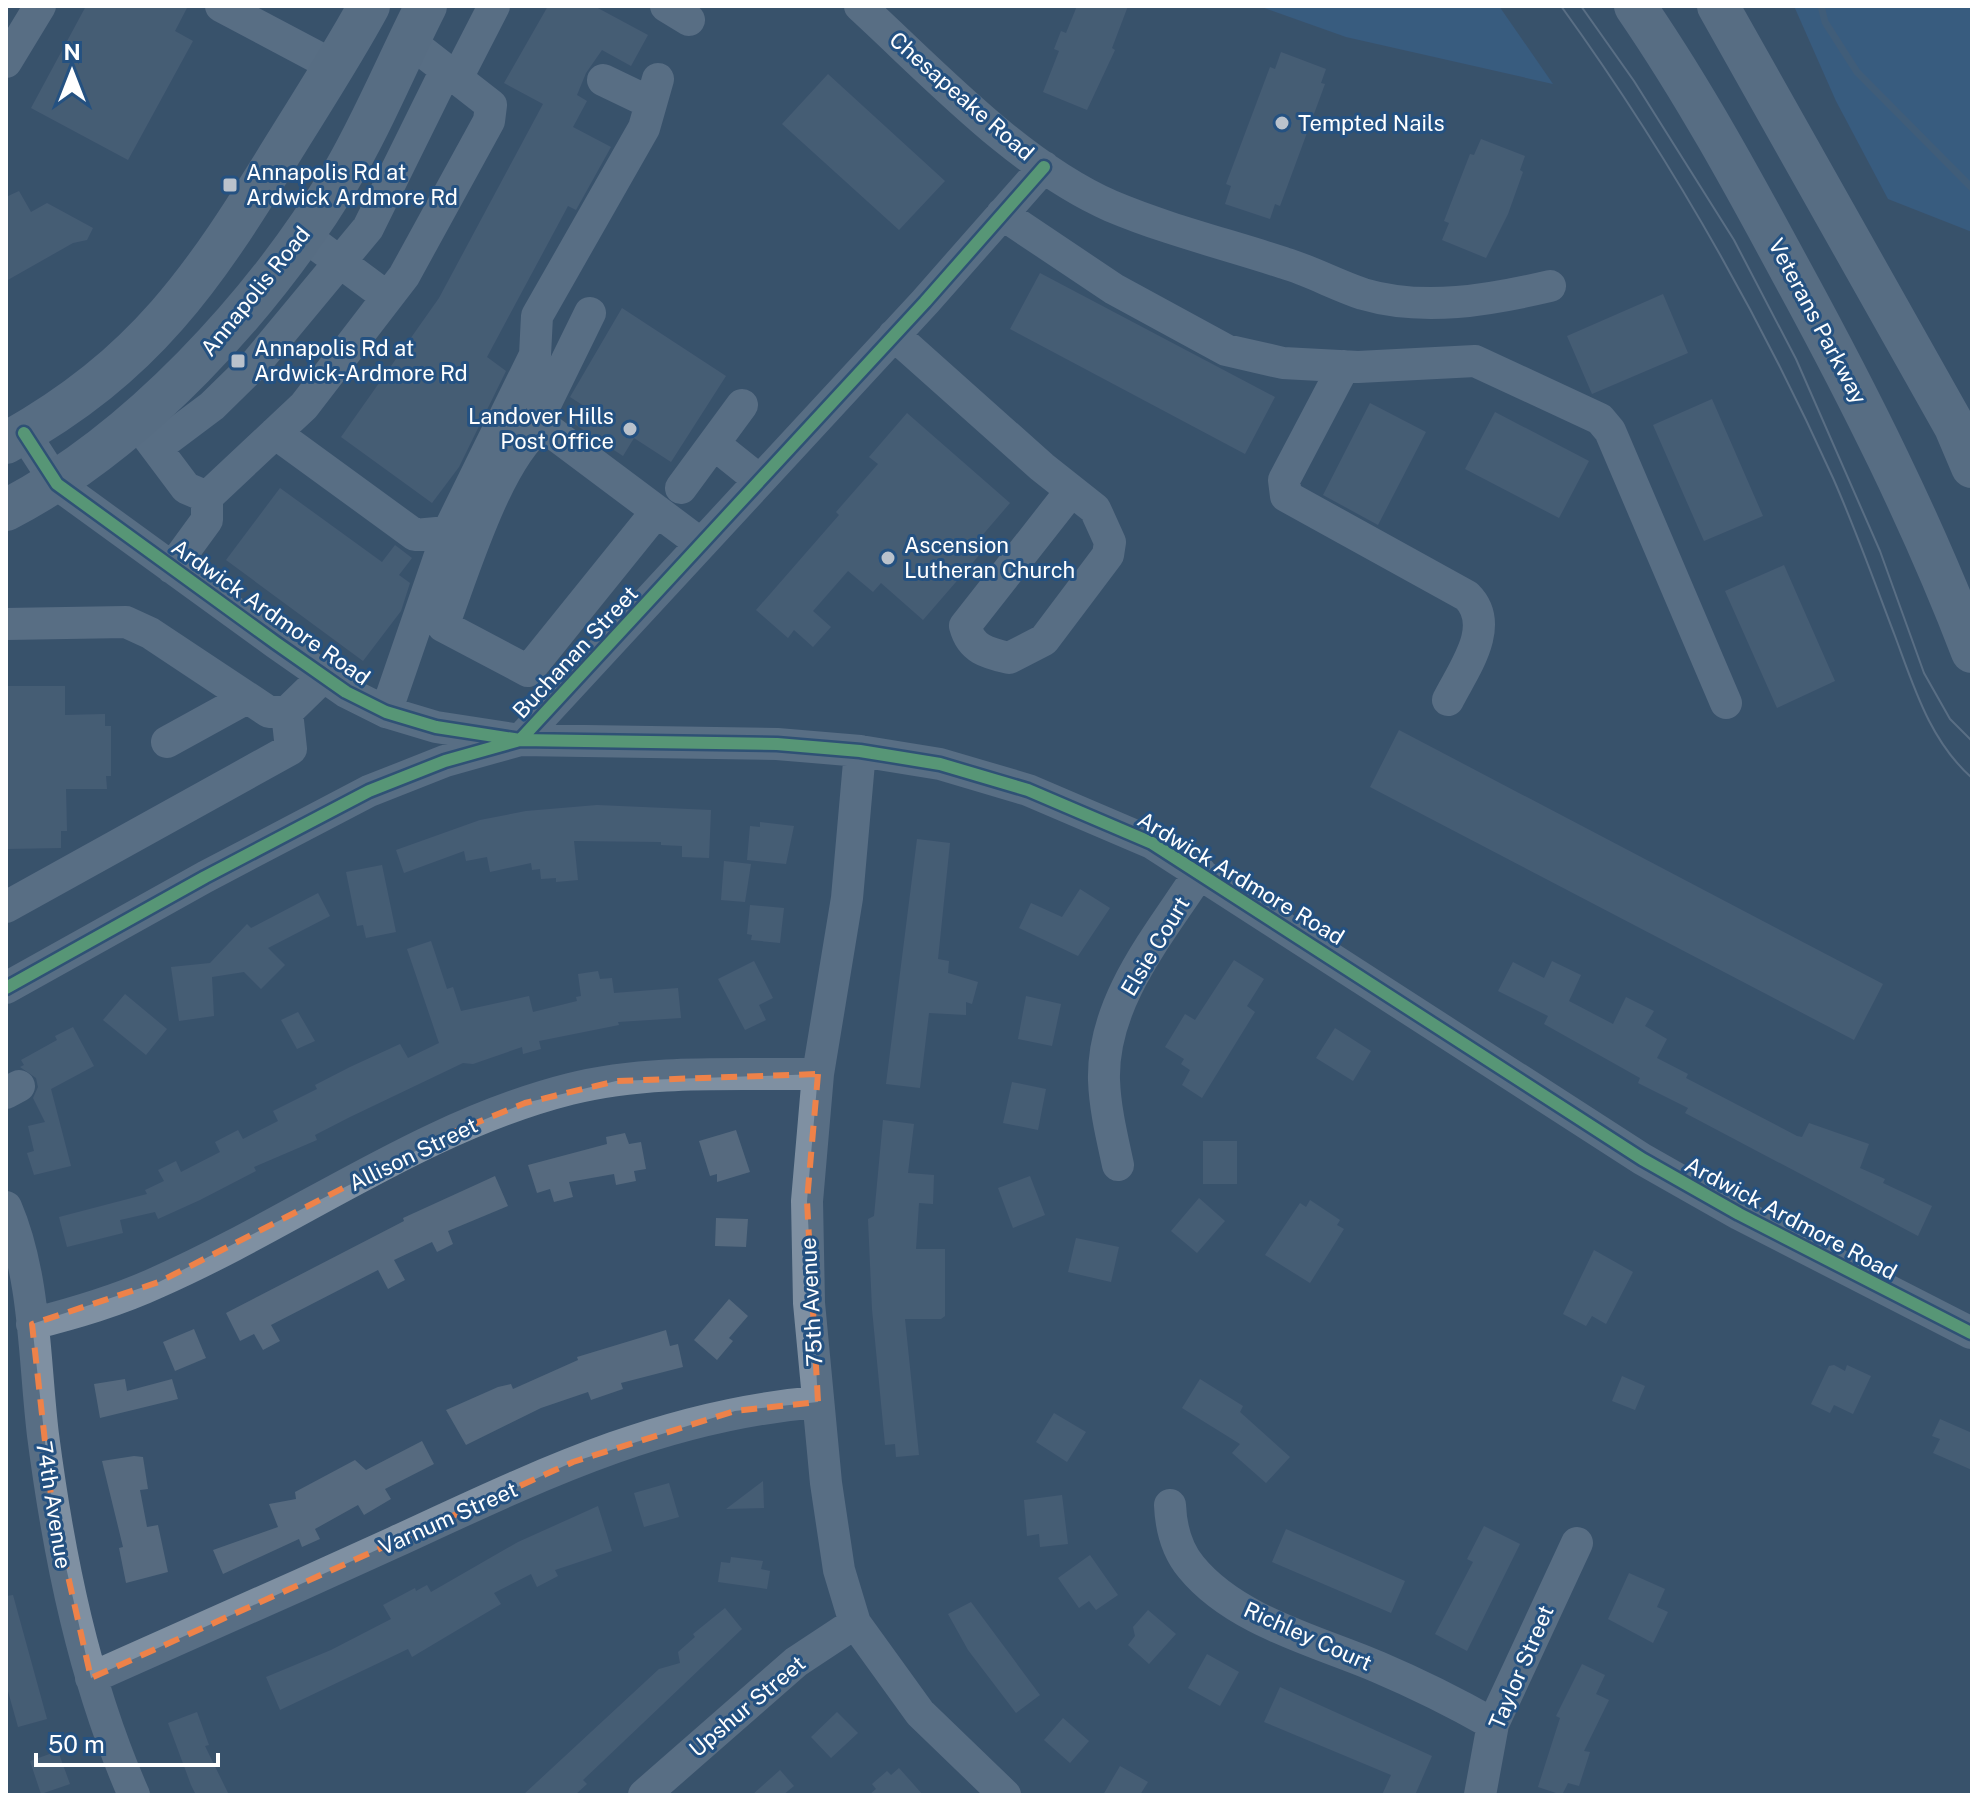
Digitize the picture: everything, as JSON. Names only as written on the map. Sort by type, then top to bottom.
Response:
[{"type":"main road","name":"Veterans Parkway","points":[[1635,6],[1739,170],[1844,367],[1940,568],[1972,652]]},
{"type":"main road","points":[[1718,6],[1948,413],[1972,467]]},
{"type":"main road","points":[[15,438],[106,378],[156,332],[218,254],[334,66],[364,7]]},
{"type":"main road","name":"Annapolis Road","points":[[6,510],[145,433],[193,367],[302,234],[340,178],[417,24]]},
{"type":"street","points":[[6,62],[40,6]]},
{"type":"street","points":[[221,6],[334,66]]},
{"type":"street","points":[[207,497],[186,488],[145,433],[212,406],[256,363],[368,228],[452,74],[494,6]]},
{"type":"street","name":"Chesapeake Road","points":[[860,6],[1044,167],[1109,205],[1194,238],[1284,263],[1389,300],[1420,303],[1498,298],[1550,286]]},
{"type":"street","points":[[172,568],[207,520],[207,497],[304,406],[404,276],[489,121],[491,105],[452,74],[417,24]]},
{"type":"street","points":[[386,712],[448,532],[535,355],[537,316],[644,128],[655,91],[603,80]]},
{"type":"street","name":"Buchanan Street","points":[[6,988],[205,877],[369,791],[445,761],[520,740],[894,335],[1044,167]]},
{"type":"street","points":[[1002,214],[1114,289],[1226,350],[1283,363],[1344,366],[1475,361],[1600,419],[1610,431],[1726,703]]},
{"type":"street","points":[[302,234],[387,297]]},
{"type":"street","points":[[590,313],[543,409],[542,425],[524,439],[496,493],[443,626],[528,671],[657,511]]},
{"type":"street","points":[[894,335],[1095,509],[1110,542],[1108,555],[1044,640],[1009,658],[983,652],[969,639],[965,626],[1071,491]]},
{"type":"street","points":[[1344,366],[1284,480],[1286,496],[1467,596],[1476,605],[1481,623],[1478,640],[1448,700]]},
{"type":"street","points":[[681,488],[742,405]]},
{"type":"street","points":[[542,425],[701,544]]},
{"type":"street","points":[[275,433],[415,535],[448,532]]},
{"type":"street","name":"Ardwick Ardmore Road","points":[[15,438],[57,484],[324,676],[386,712],[436,727],[520,740],[777,744],[860,751],[940,764],[1028,790],[1140,837],[1200,872],[1642,1159],[1751,1221],[1971,1333]]},
{"type":"street","points":[[714,444],[759,480]]},
{"type":"street","points":[[6,624],[126,622],[150,633],[269,712],[287,712],[324,676]]},
{"type":"street","points":[[167,742],[247,698]]},
{"type":"street","points":[[6,907],[291,749],[287,712]]},
{"type":"street","name":"75th Avenue","points":[[860,751],[847,898],[818,1074],[807,1201],[809,1303],[839,1570],[855,1623],[920,1713],[1005,1795]]},
{"type":"street","name":"Elsie Court","points":[[1118,1165],[1104,1077],[1113,1022],[1136,969],[1200,872]]},
{"type":"street","name":"Allison Street","points":[[32,1324],[92,1308],[159,1282],[449,1134],[525,1103],[571,1089],[616,1081],[818,1074]]},
{"type":"street","name":"74th Avenue","points":[[6,1207],[22,1264],[32,1324],[52,1505],[91,1678],[134,1795]]},
{"type":"street","name":"Varnum Street","points":[[91,1678],[573,1462],[668,1428],[735,1411],[818,1402]]},
{"type":"street","name":"Richley Court","points":[[1170,1505],[1171,1529],[1191,1567],[1235,1603],[1321,1645],[1451,1700],[1493,1724]]},
{"type":"street","name":"Taylor Street","points":[[1480,1795],[1493,1724],[1577,1543]]},
{"type":"street","name":"Upshur Street","points":[[644,1795],[796,1662],[855,1623]]},
{"type":"highlighted area","points":[[818,1074],[807,1201],[818,1402],[735,1411],[573,1462],[91,1678],[52,1505],[32,1324],[159,1282],[449,1134],[525,1103],[616,1081],[706,1075]]},
{"type":"shaded area","points":[[1259,6],[1499,6],[1553,84],[1346,37]]},
{"type":"shaded area","points":[[1794,6],[1972,6],[1972,232],[1888,199],[1836,101]]},
{"type":"building","points":[[86,6],[188,6],[175,31],[193,41],[128,160],[31,108]]},
{"type":"building","points":[[548,6],[594,6],[648,35],[631,66],[602,50],[586,73],[577,95],[587,101],[573,127],[611,147],[576,210],[568,206],[487,357],[506,371],[459,467],[432,503],[341,437],[439,298],[543,104],[504,83]]},
{"type":"building","points":[[1077,6],[1128,6],[1112,48],[1115,50],[1087,110],[1043,92],[1059,51],[1054,49],[1061,31],[1066,33]]},
{"type":"building","points":[[1281,52],[1326,69],[1321,83],[1325,84],[1280,206],[1275,204],[1270,219],[1225,204],[1231,186],[1226,184],[1270,67],[1275,69]]},
{"type":"building","points":[[828,74],[945,181],[899,230],[782,124]]},
{"type":"building","points":[[1481,139],[1525,156],[1520,170],[1523,172],[1508,214],[1486,258],[1442,240],[1449,223],[1444,221],[1470,154],[1474,155]]},
{"type":"building","points":[[19,191],[31,212],[47,203],[93,228],[87,240],[73,243],[6,281],[6,197]]},
{"type":"building","points":[[1040,273],[1275,397],[1245,454],[1010,329]]},
{"type":"building","points":[[1663,294],[1688,353],[1592,394],[1567,336]]},
{"type":"building","points":[[622,308],[726,376],[671,462],[634,438],[623,456],[573,423],[584,406],[570,397]]},
{"type":"building","points":[[1712,399],[1763,516],[1704,541],[1653,425]]},
{"type":"building","points":[[1370,403],[1426,432],[1378,525],[1323,495]]},
{"type":"building","points":[[1495,412],[1589,461],[1559,518],[1465,469]]},
{"type":"building","points":[[907,413],[1010,503],[980,538],[988,545],[923,620],[881,583],[873,592],[848,571],[813,611],[831,627],[813,647],[794,630],[788,638],[756,610],[839,515],[836,512],[878,464],[869,457]]},
{"type":"building","points":[[280,488],[382,562],[395,545],[412,558],[399,575],[410,583],[401,611],[363,661],[226,560]]},
{"type":"building","points":[[1784,565],[1835,681],[1777,708],[1725,591]]},
{"type":"building","points":[[6,686],[65,686],[65,715],[105,714],[105,726],[111,726],[111,776],[106,776],[107,789],[66,789],[67,831],[61,831],[61,848],[6,849]]},
{"type":"building","points":[[1399,730],[1883,984],[1854,1040],[1370,787]]},
{"type":"building","points":[[597,805],[711,810],[709,858],[682,857],[682,846],[661,845],[661,842],[574,841],[578,880],[556,882],[556,878],[541,879],[540,869],[532,870],[531,863],[490,872],[487,857],[466,861],[464,851],[404,873],[396,850],[480,820],[526,811]]},
{"type":"building","points":[[760,822],[794,826],[786,864],[747,860],[750,826],[760,827]]},
{"type":"building","points":[[917,839],[950,843],[938,959],[949,961],[948,973],[978,982],[972,1004],[966,1002],[966,1015],[929,1013],[920,1088],[886,1084]]},
{"type":"building","points":[[724,861],[751,864],[745,902],[721,900]]},
{"type":"building","points":[[382,865],[396,932],[366,938],[363,925],[357,926],[346,872]]},
{"type":"building","points":[[1080,889],[1110,908],[1078,956],[1019,928],[1031,903],[1062,917]]},
{"type":"building","points":[[318,893],[330,916],[268,948],[285,965],[261,989],[244,972],[212,977],[214,1016],[179,1021],[171,967],[210,963],[247,924],[251,928]]},
{"type":"building","points":[[750,905],[784,908],[780,943],[751,940],[752,935],[747,934]]},
{"type":"building","points":[[431,941],[447,989],[453,987],[461,1011],[529,996],[533,1012],[577,1001],[576,997],[581,996],[578,974],[598,971],[600,979],[612,978],[614,993],[678,988],[681,1018],[618,1022],[619,1025],[539,1041],[541,1049],[523,1054],[522,1047],[473,1064],[463,1063],[315,1135],[317,1140],[254,1167],[256,1171],[200,1200],[158,1219],[155,1212],[120,1220],[123,1233],[67,1247],[59,1217],[147,1194],[145,1190],[164,1181],[158,1170],[176,1161],[181,1172],[220,1152],[215,1142],[238,1130],[243,1139],[278,1121],[273,1111],[317,1089],[315,1085],[400,1044],[408,1058],[439,1043],[407,949]]},
{"type":"building","points":[[1234,960],[1264,979],[1247,1006],[1255,1012],[1202,1098],[1182,1085],[1190,1070],[1181,1064],[1184,1059],[1165,1047],[1185,1014],[1195,1020]]},
{"type":"building","points":[[754,961],[773,998],[759,1005],[766,1020],[745,1030],[718,979]]},
{"type":"building","points":[[1552,961],[1581,975],[1569,1001],[1613,1024],[1626,997],[1654,1011],[1645,1026],[1667,1039],[1657,1058],[1688,1074],[1686,1078],[1797,1136],[1802,1137],[1809,1123],[1869,1144],[1860,1168],[1885,1179],[1883,1183],[1932,1206],[1918,1236],[1685,1113],[1688,1108],[1638,1083],[1640,1078],[1544,1024],[1548,1016],[1498,991],[1513,962],[1544,978]]},
{"type":"building","points":[[125,994],[167,1029],[146,1055],[103,1020]]},
{"type":"building","points":[[1026,996],[1061,1004],[1052,1046],[1018,1039]]},
{"type":"building","points":[[298,1012],[315,1041],[297,1049],[281,1020]]},
{"type":"building","points":[[73,1027],[94,1066],[51,1089],[71,1166],[34,1175],[27,1153],[34,1151],[28,1126],[45,1122],[33,1098],[38,1087],[36,1078],[20,1067],[24,1065],[21,1060],[57,1040],[55,1036]]},
{"type":"building","points":[[1335,1028],[1371,1051],[1353,1081],[1316,1058]]},
{"type":"building","points":[[1012,1082],[1046,1089],[1038,1130],[1003,1123]]},
{"type":"building","points":[[883,1120],[914,1124],[908,1173],[934,1175],[933,1204],[919,1203],[916,1249],[945,1249],[945,1316],[941,1319],[905,1319],[919,1455],[896,1457],[895,1444],[885,1445],[872,1309],[868,1219],[874,1216]]},
{"type":"building","points":[[736,1130],[750,1172],[717,1182],[717,1174],[710,1176],[699,1141]]},
{"type":"building","points":[[625,1133],[629,1144],[641,1142],[646,1169],[634,1171],[636,1181],[616,1185],[614,1174],[569,1182],[573,1197],[554,1202],[550,1189],[537,1193],[528,1165],[607,1144],[606,1137]]},
{"type":"building","points":[[1203,1141],[1237,1141],[1237,1184],[1203,1184]]},
{"type":"building","points":[[495,1176],[508,1206],[448,1231],[453,1244],[437,1252],[432,1242],[394,1260],[405,1280],[388,1289],[378,1270],[271,1325],[280,1341],[263,1350],[254,1334],[240,1341],[226,1313],[404,1221],[403,1218]]},
{"type":"building","points":[[1030,1176],[1045,1215],[1013,1228],[998,1188]]},
{"type":"building","points":[[1199,1198],[1225,1221],[1197,1253],[1171,1231]]},
{"type":"building","points":[[1310,1200],[1340,1220],[1337,1225],[1344,1229],[1310,1283],[1265,1255],[1300,1203],[1306,1207]]},
{"type":"building","points":[[716,1218],[748,1219],[746,1247],[715,1246]]},
{"type":"building","points":[[1076,1238],[1119,1247],[1111,1282],[1068,1272]]},
{"type":"building","points":[[1594,1250],[1633,1272],[1606,1324],[1592,1316],[1586,1326],[1563,1314]]},
{"type":"building","points":[[729,1299],[748,1316],[729,1338],[733,1341],[717,1360],[694,1340]]},
{"type":"building","points":[[194,1329],[206,1358],[175,1371],[163,1342]]},
{"type":"building","points":[[666,1330],[670,1346],[678,1344],[683,1367],[621,1383],[623,1389],[591,1400],[588,1392],[541,1408],[466,1445],[446,1410],[498,1387],[511,1384],[513,1389],[578,1360],[577,1357]]},
{"type":"building","points":[[1834,1365],[1845,1371],[1847,1365],[1871,1376],[1853,1414],[1834,1405],[1830,1413],[1811,1404],[1829,1366]]},
{"type":"building","points":[[1622,1376],[1645,1386],[1635,1410],[1612,1401]]},
{"type":"building","points":[[125,1379],[127,1391],[172,1379],[178,1399],[100,1418],[94,1384]]},
{"type":"building","points":[[1200,1379],[1243,1406],[1240,1412],[1290,1457],[1266,1483],[1232,1453],[1240,1444],[1182,1408]]},
{"type":"building","points":[[1054,1413],[1086,1432],[1067,1462],[1036,1442]]},
{"type":"building","points":[[1940,1419],[1972,1433],[1972,1470],[1933,1453],[1940,1439],[1932,1436]]},
{"type":"building","points":[[422,1441],[434,1464],[385,1489],[391,1499],[364,1515],[358,1505],[315,1529],[320,1539],[302,1547],[299,1539],[223,1574],[213,1550],[278,1527],[269,1504],[296,1499],[295,1492],[355,1460],[366,1470]]},
{"type":"building","points":[[143,1457],[148,1489],[140,1490],[147,1527],[158,1525],[168,1572],[126,1583],[119,1548],[123,1547],[102,1461]]},
{"type":"building","points":[[763,1481],[764,1508],[726,1509]]},
{"type":"building","points":[[669,1483],[679,1517],[644,1527],[634,1493]]},
{"type":"building","points":[[1062,1495],[1068,1544],[1040,1547],[1039,1534],[1027,1536],[1024,1500]]},
{"type":"building","points":[[598,1506],[612,1551],[555,1570],[558,1576],[537,1587],[531,1574],[494,1593],[501,1604],[412,1657],[408,1649],[280,1710],[266,1677],[331,1650],[391,1619],[383,1605],[415,1588],[416,1591],[427,1585],[431,1592],[518,1542]]},
{"type":"building","points":[[1484,1526],[1520,1544],[1467,1651],[1435,1634],[1473,1562],[1467,1559]]},
{"type":"building","points":[[1286,1529],[1405,1581],[1391,1613],[1272,1562]]},
{"type":"building","points":[[1090,1555],[1118,1595],[1096,1610],[1089,1601],[1079,1608],[1058,1578]]},
{"type":"building","points":[[731,1557],[763,1561],[761,1569],[770,1571],[767,1589],[718,1582],[721,1562],[730,1563]]},
{"type":"building","points":[[1629,1573],[1665,1589],[1657,1607],[1668,1612],[1653,1643],[1608,1619]]},
{"type":"building","points":[[13,1595],[47,1719],[18,1727],[6,1684],[6,1596]]},
{"type":"building","points":[[971,1602],[1040,1695],[1016,1713],[968,1650],[948,1614]]},
{"type":"building","points":[[725,1608],[742,1629],[583,1780],[587,1784],[575,1795],[523,1795],[659,1669],[680,1663],[678,1652],[695,1637],[693,1634]]},
{"type":"building","points":[[1148,1610],[1176,1634],[1149,1664],[1128,1645],[1135,1636],[1133,1627]]},
{"type":"building","points":[[1207,1654],[1239,1672],[1220,1706],[1188,1688]]},
{"type":"building","points":[[1582,1664],[1605,1675],[1596,1694],[1609,1700],[1584,1751],[1590,1752],[1579,1786],[1568,1783],[1562,1795],[1538,1787],[1560,1718],[1556,1716]]},
{"type":"building","points":[[1280,1687],[1432,1756],[1415,1795],[1382,1795],[1391,1775],[1264,1722]]},
{"type":"building","points":[[197,1712],[209,1745],[205,1746],[229,1795],[196,1795],[191,1785],[168,1723]]},
{"type":"building","points":[[837,1712],[858,1733],[831,1758],[811,1737]]},
{"type":"building","points":[[1063,1718],[1089,1741],[1070,1763],[1044,1740]]},
{"type":"building","points":[[58,1751],[70,1784],[41,1794],[30,1761]]},
{"type":"building","points":[[1120,1766],[1148,1782],[1140,1795],[1103,1795]]},
{"type":"building","points":[[899,1768],[923,1795],[869,1795],[876,1789],[872,1784],[887,1771],[891,1775]]},
{"type":"building","points":[[780,1770],[794,1786],[783,1795],[752,1795]]},
{"type":"waterway","points":[[1821,6],[1825,22],[1857,72],[1972,188]]},
{"type":"tram line","points":[[1561,6],[1674,177],[1774,355],[1833,478],[1925,712],[1945,747],[1972,778]]},
{"type":"tram line","points":[[1581,6],[1634,81],[1734,240],[1796,359],[1880,551],[1924,673],[1950,719],[1972,741]]},
{"type":"cycle path","points":[[6,988],[205,877],[369,791],[445,761],[520,740],[925,302],[1044,167]]},
{"type":"cycle path","points":[[24,433],[57,484],[346,692],[386,712],[436,727],[520,740],[777,744],[860,751],[940,764],[1028,790],[1152,843],[1642,1159],[1739,1214],[1971,1333]]},
{"type":"place","name":"Tempted Nails","points":[[1282,123]]},
{"type":"place","name":"Annapolis Rd at Ardwick Ardmore Rd","points":[[230,185]]},
{"type":"place","name":"Annapolis Rd at Ardwick-Ardmore Rd","points":[[238,361]]},
{"type":"place","name":"Landover Hills Post Office","points":[[630,429]]},
{"type":"place","name":"Ascension Lutheran Church","points":[[888,558]]}]
